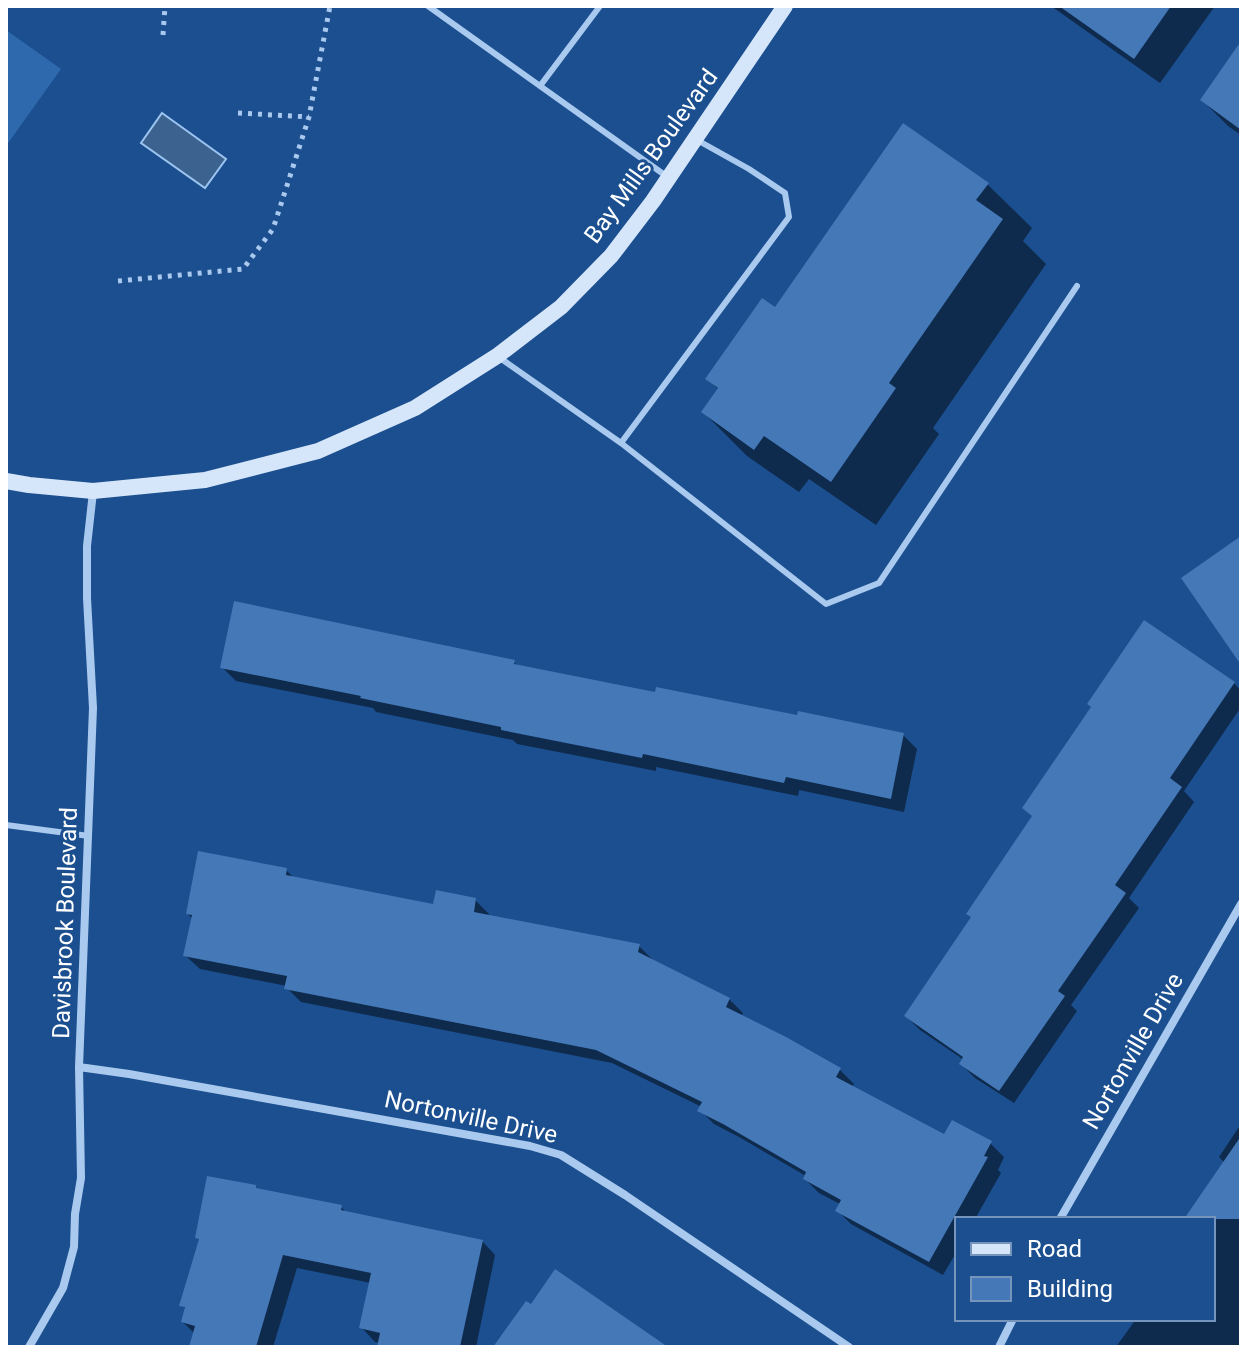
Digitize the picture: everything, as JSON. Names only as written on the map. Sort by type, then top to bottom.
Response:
[{"type":"street","name":"Bay Mills Boulevard","points":[[6,481],[93,491],[205,480],[318,451],[415,408],[497,356],[561,307],[611,256],[669,178],[785,6]]},
{"type":"street","name":"Davisbrook Boulevard","points":[[29,1347],[63,1288],[74,1247],[81,1178],[79,1067],[93,708],[87,559],[93,491]]},
{"type":"street","name":"Nortonville Drive","points":[[1061,1217],[1241,904]]},
{"type":"street","name":"Nortonville Drive","points":[[79,1067],[484,1137],[561,1155],[849,1347]]},
{"type":"street","points":[[999,1347],[1012,1321]]},
{"type":"lane","points":[[428,6],[669,178]]},
{"type":"lane","points":[[540,86],[600,6]]},
{"type":"lane","points":[[621,443],[789,217],[785,193],[695,139]]},
{"type":"lane","points":[[497,356],[621,443],[826,604],[879,583],[1077,286]]},
{"type":"lane","points":[[6,825],[89,836]]},
{"type":"path","points":[[163,35],[165,6]]},
{"type":"path","points":[[118,281],[243,269],[273,229],[309,117],[330,6]]},
{"type":"path","points":[[238,113],[309,117]]},
{"type":"shaded area","points":[[6,30],[61,69],[6,146]]},
{"type":"shaded area","points":[[162,113],[226,159],[205,188],[141,143]]},
{"type":"building","points":[[1059,6],[1171,6],[1134,59]]},
{"type":"building","points":[[1241,41],[1241,130],[1200,100]]},
{"type":"building","points":[[903,123],[989,183],[976,200],[1003,219],[889,383],[896,388],[831,482],[764,436],[754,450],[701,412],[718,388],[705,379],[762,298],[775,307]]},
{"type":"building","points":[[1241,536],[1241,665],[1181,578]]},
{"type":"building","points":[[234,601],[515,660],[514,664],[655,692],[656,687],[904,733],[891,799],[786,777],[784,783],[643,754],[642,758],[220,668]]},
{"type":"building","points":[[1144,620],[1235,682],[1170,778],[1182,787],[1115,885],[1126,893],[1058,991],[1065,996],[999,1091],[959,1064],[963,1057],[904,1016],[971,917],[966,914],[1032,816],[1022,808],[1091,707],[1087,704]]},
{"type":"building","points":[[198,851],[287,868],[286,875],[433,904],[436,890],[476,898],[474,912],[640,944],[638,952],[730,998],[726,1007],[841,1068],[836,1077],[944,1134],[952,1120],[992,1141],[984,1156],[988,1157],[929,1262],[835,1211],[841,1200],[803,1179],[806,1172],[697,1111],[702,1102],[596,1050],[284,989],[287,976],[183,956],[192,915],[186,914]]},
{"type":"building","points":[[1241,1136],[1241,1219],[1185,1217]]},
{"type":"building","points":[[207,1176],[342,1205],[341,1210],[483,1240],[460,1347],[377,1347],[380,1333],[359,1328],[371,1273],[283,1255],[256,1347],[189,1347],[195,1326],[181,1322],[185,1307],[179,1306],[199,1239],[195,1238]]},
{"type":"building","points":[[555,1269],[668,1347],[493,1347],[526,1301],[531,1304]]}]
